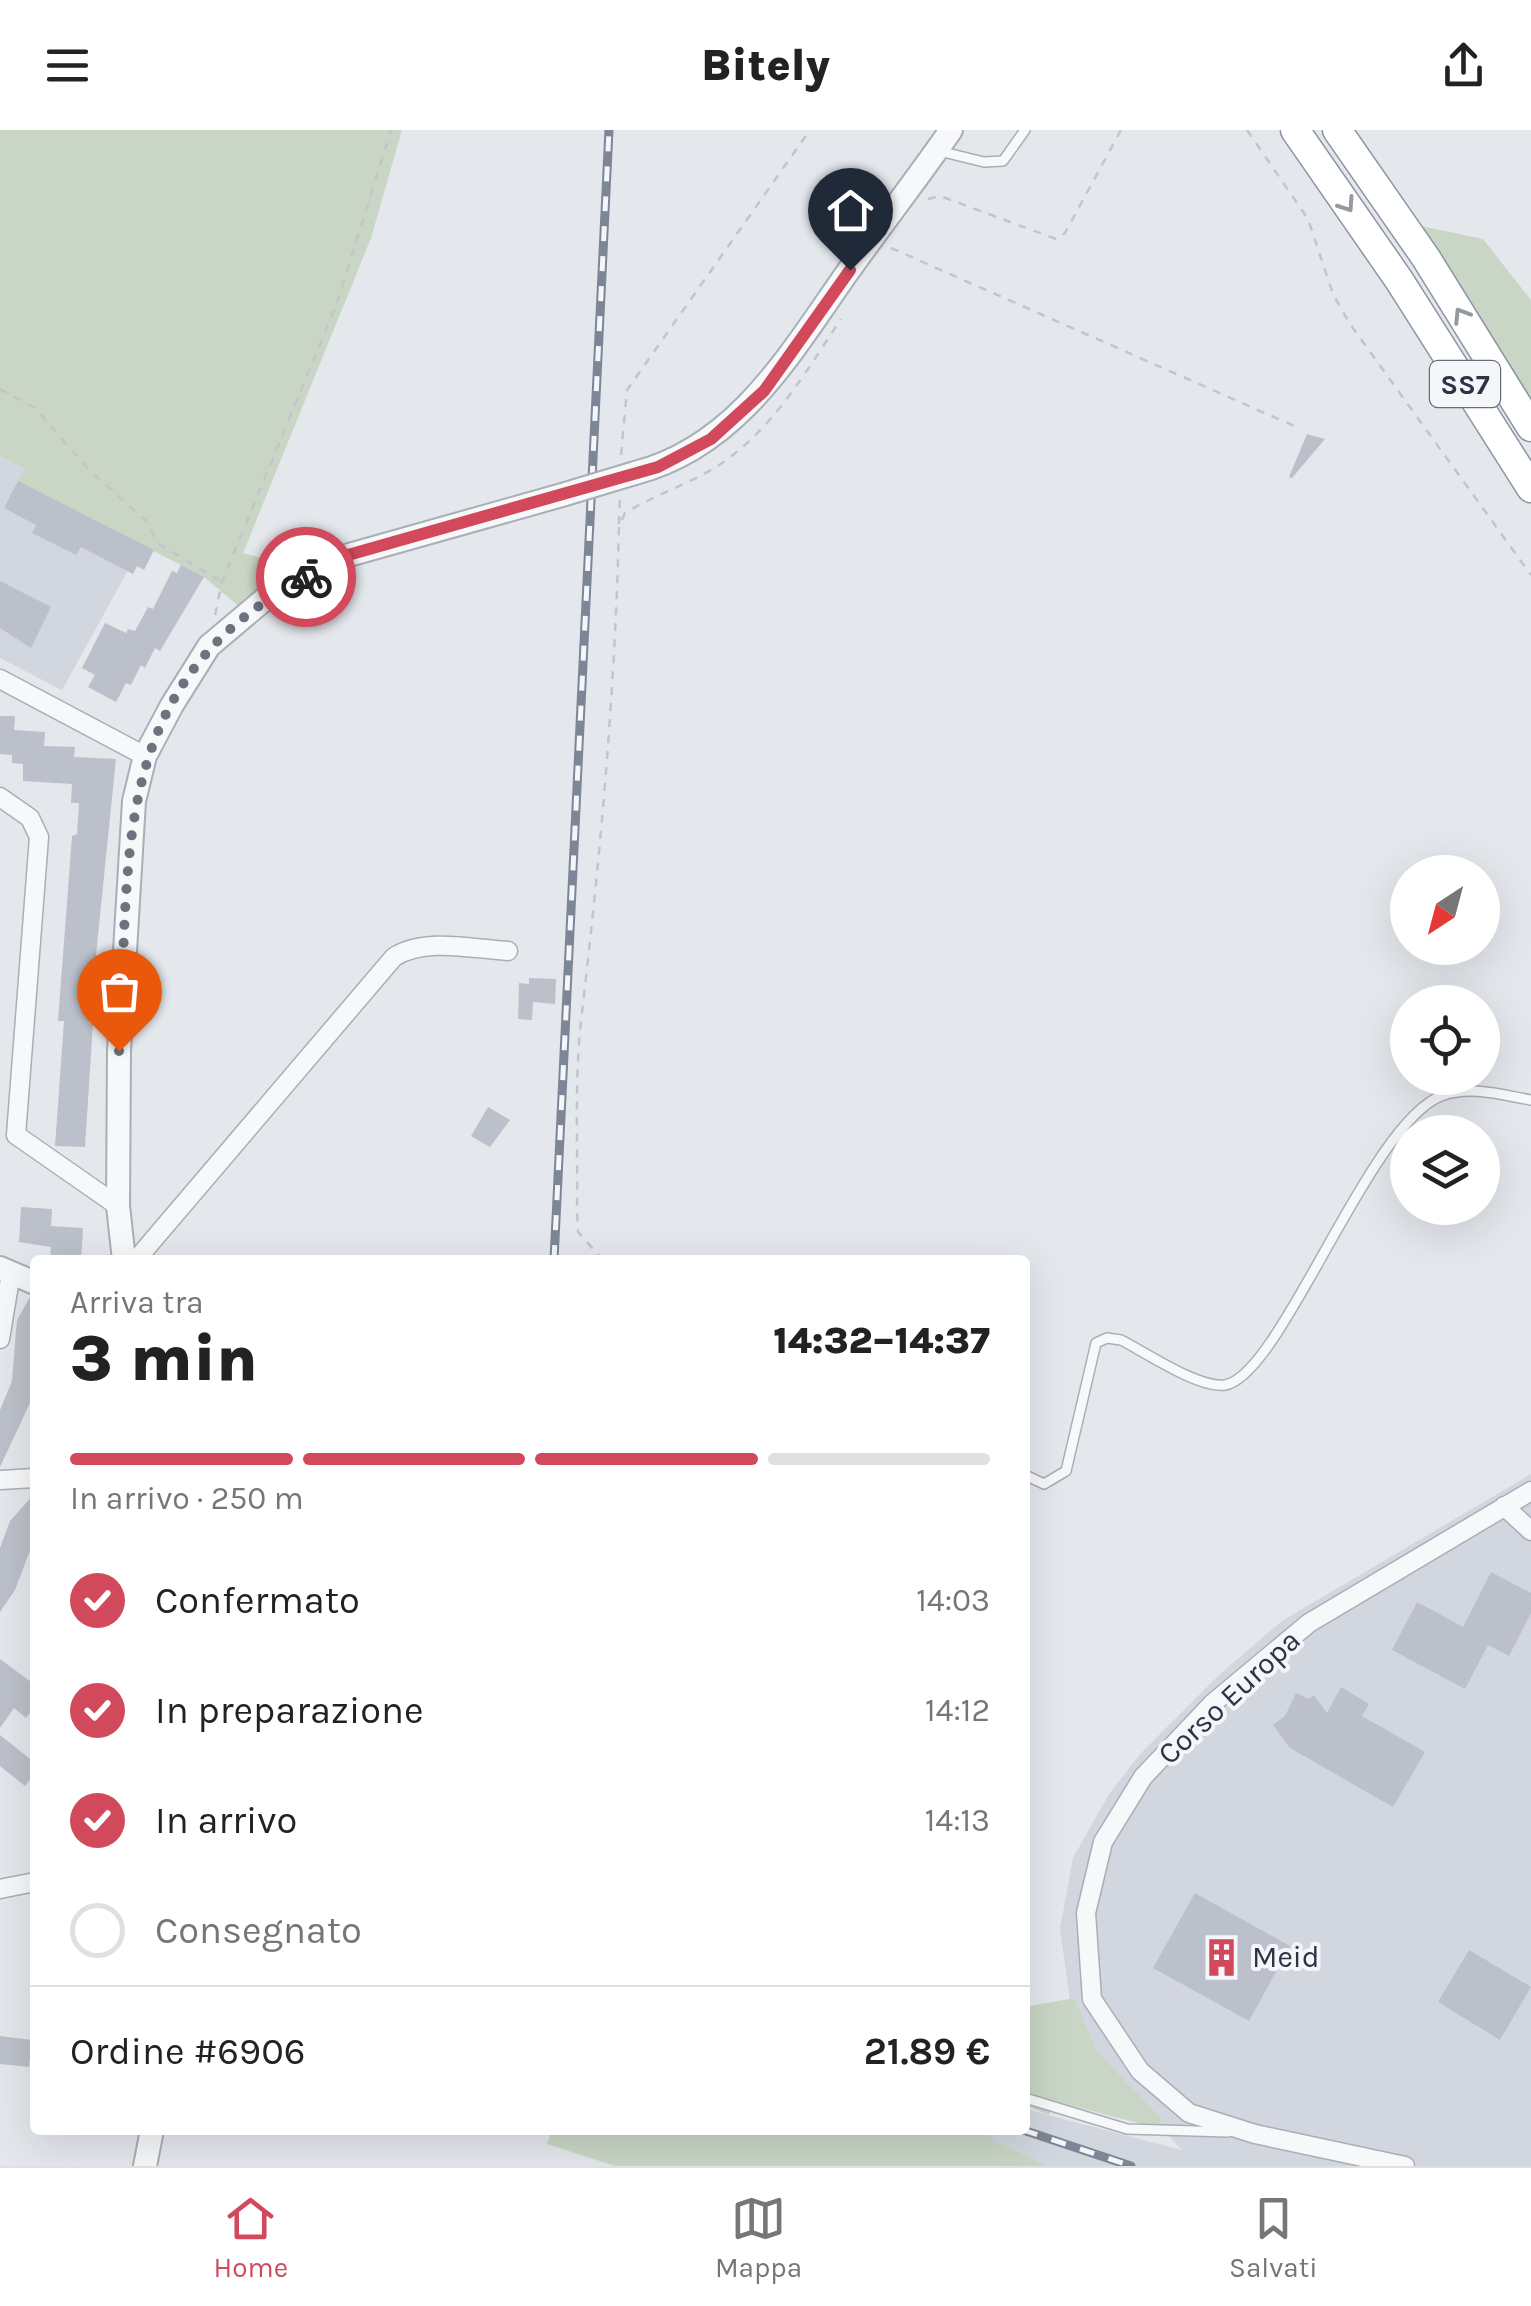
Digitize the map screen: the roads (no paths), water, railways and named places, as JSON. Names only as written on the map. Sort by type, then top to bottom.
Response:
[{"type":"highway","name":"SS7","points":[[1295,130],[1398,280],[1531,488]]},
{"type":"highway","name":"SS7","points":[[1337,130],[1426,258],[1531,428]]},
{"type":"street","points":[[122,1252],[118,1206],[119,1051],[134,801],[145,756],[208,646],[266,598],[348,555],[658,467],[711,439],[764,391],[950,130]]},
{"type":"street","points":[[0,679],[145,756]]},
{"type":"street","points":[[0,798],[30,818],[39,838],[16,1135],[118,1206]]},
{"type":"street","points":[[140,1255],[394,956],[406,949],[426,946],[508,951]]},
{"type":"street","points":[[0,1339],[5,1270],[30,1281]]},
{"type":"street","points":[[0,1480],[30,1478]]},
{"type":"street","name":"Corso Europa","points":[[1405,2166],[1256,2134],[1189,2113],[1140,2071],[1092,1998],[1086,1913],[1103,1842],[1143,1778],[1240,1680],[1309,1623],[1531,1490]]},
{"type":"street","points":[[1504,1506],[1531,1530]]},
{"type":"street","points":[[0,1889],[30,1883]]},
{"type":"street","points":[[145,2166],[151,2135]]},
{"type":"lane","points":[[936,150],[984,162],[1003,161],[1025,130]]},
{"type":"lane","points":[[1030,1477],[1044,1484],[1066,1471],[1096,1344],[1106,1338],[1121,1340],[1206,1384],[1224,1386],[1241,1379],[1268,1346],[1336,1231],[1421,1109],[1454,1092],[1484,1091],[1531,1100]]},
{"type":"lane","points":[[1030,2099],[1128,2128],[1256,2134]]},
{"type":"railway","points":[[554,1255],[609,130]]},
{"type":"railway","points":[[1030,2132],[1131,2166]]},
{"type":"place","name":"Meid","points":[[1222,1957]]}]
